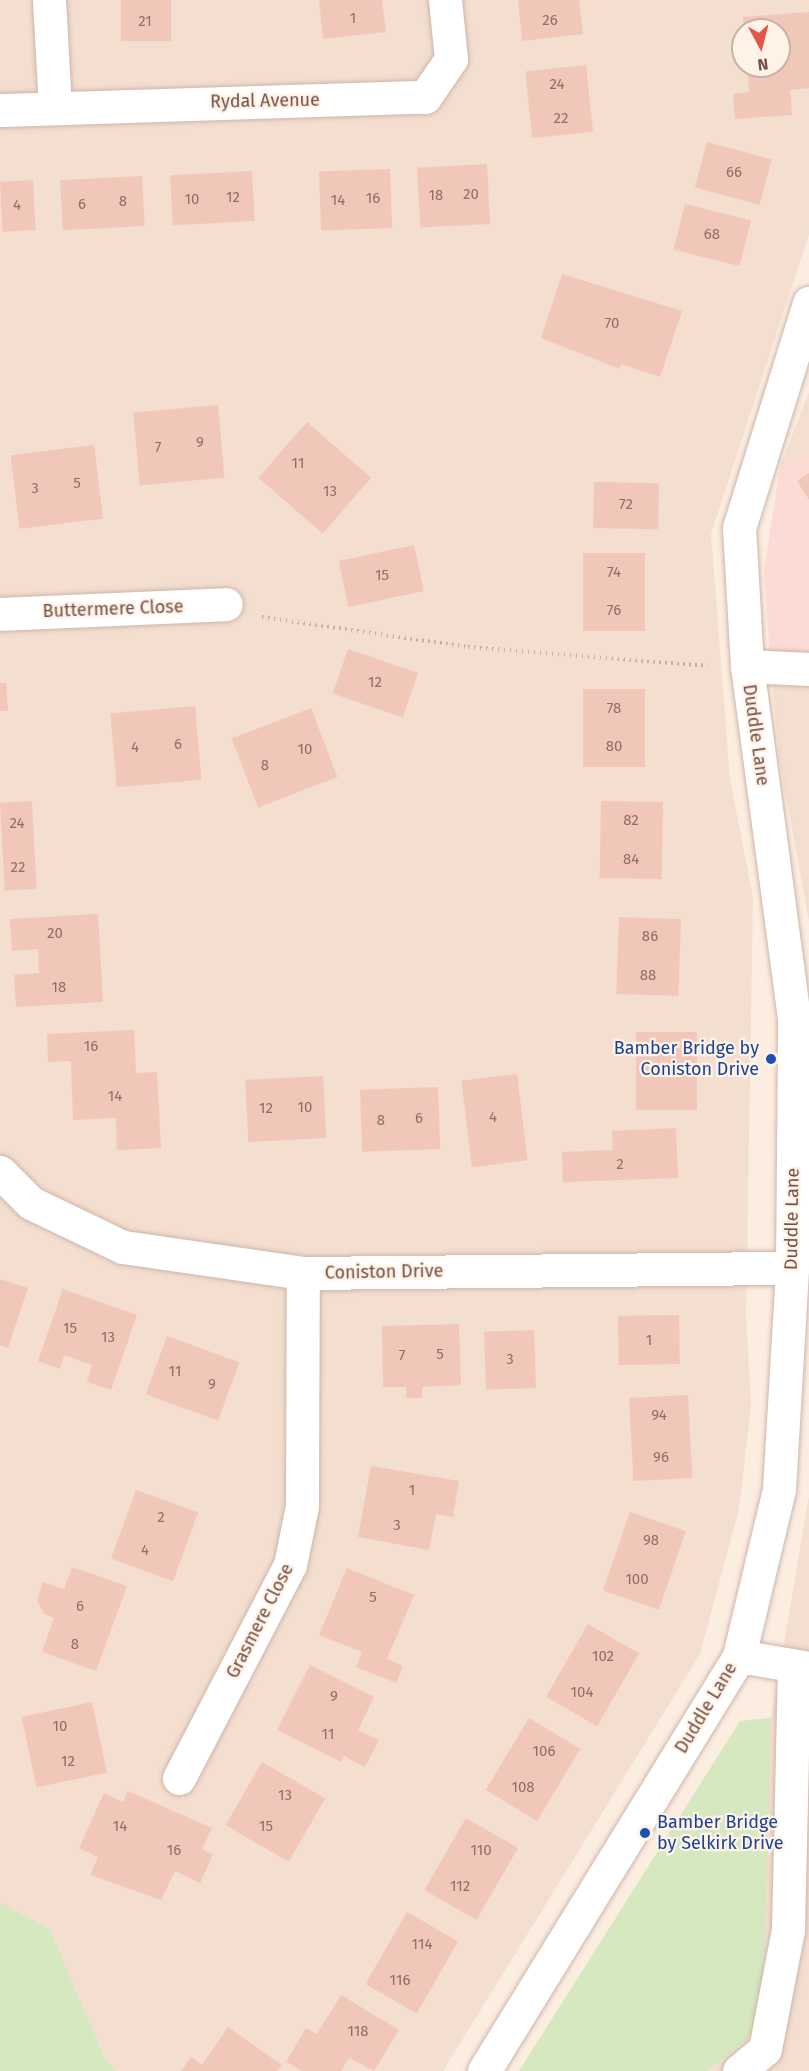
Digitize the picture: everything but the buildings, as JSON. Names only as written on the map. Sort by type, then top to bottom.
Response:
[{"type":"street","points":[[49,0],[55,106]]},
{"type":"street","name":"Rydal Avenue","points":[[0,110],[55,106],[425,97],[451,59],[445,0]]},
{"type":"street","name":"Duddle Lane","points":[[484,2071],[739,1656],[779,1489],[792,1268],[794,1018],[747,666],[739,528],[809,303]]},
{"type":"street","name":"Buttermere Close","points":[[0,614],[226,604]]},
{"type":"street","points":[[747,666],[809,669]]},
{"type":"street","name":"Coniston Drive","points":[[0,1172],[31,1203],[123,1247],[303,1273],[792,1268]]},
{"type":"street","name":"Grasmere Close","points":[[180,1778],[290,1565],[302,1506],[303,1273]]},
{"type":"street","points":[[739,1656],[802,1668],[788,1930],[765,2049],[739,2071]]},
{"type":"path","points":[[226,604],[276,622],[468,647],[693,666],[747,666]]},
{"type":"shaded area","points":[[0,0],[809,0],[809,234],[711,534],[730,779],[753,898],[746,1315],[751,1405],[739,1509],[700,1654],[443,2071],[116,2071],[106,2061],[50,1929],[0,1902]]},
{"type":"shaded area","points":[[809,392],[809,453],[780,467]]},
{"type":"shaded area","points":[[809,453],[809,669],[771,670],[764,571],[780,467]]},
{"type":"shaded area","points":[[809,669],[809,921],[780,764],[771,670]]},
{"type":"shaded area","points":[[809,1496],[809,2071],[707,2071],[745,2041],[771,1718]]},
{"type":"green space","points":[[771,1718],[763,2010],[745,2041],[707,2071],[519,2071],[740,1721]]},
{"type":"green space","points":[[0,1902],[50,1929],[106,2061],[116,2071],[0,2071]]},
{"type":"place","name":"Bamber Bridge by Coniston Drive","points":[[771,1059]]},
{"type":"place","name":"Bamber Bridge by Selkirk Drive","points":[[645,1833]]}]
